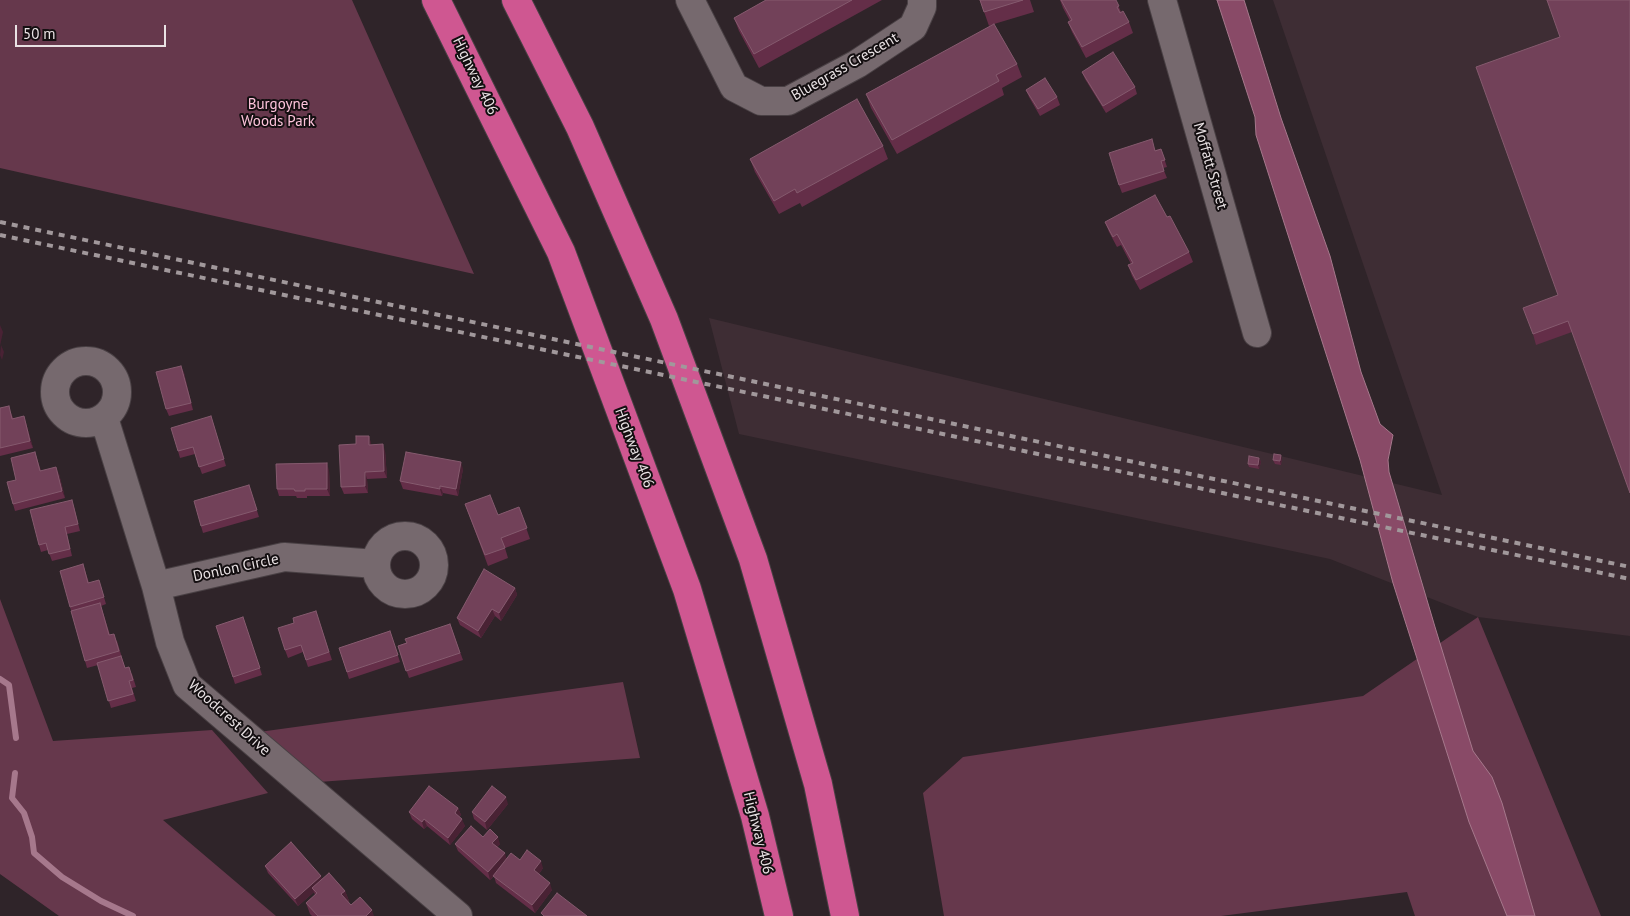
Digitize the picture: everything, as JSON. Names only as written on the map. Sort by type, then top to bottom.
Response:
[{"type":"highway","name":"Highway 406","points":[[436,0],[561,252],[687,589],[755,816],[779,916]]},
{"type":"highway","points":[[516,0],[580,128],[664,319],[753,559],[818,784],[845,916]]},
{"type":"street","name":"Bluegrass Crescent","points":[[690,0],[734,87],[761,101],[788,101],[857,64],[913,27],[922,7],[922,0]]},
{"type":"street","name":"Moffatt Street","points":[[1162,0],[1257,333]]},
{"type":"street","name":"Woodcrest Drive","points":[[104,418],[156,586],[170,642],[187,685],[458,916]]},
{"type":"street","name":"Donlon Circle","points":[[156,586],[284,557],[376,564]]},
{"type":"shaded area","points":[[1217,0],[1244,0],[1281,118],[1330,256],[1361,372],[1380,424],[1393,435],[1388,460],[1389,472],[1473,751],[1492,777],[1502,803],[1535,916],[1507,916],[1469,822],[1393,583],[1360,460],[1256,135],[1255,117]]},
{"type":"shaded area","points":[[1273,0],[1630,0],[1630,636],[1478,617],[1330,559],[739,434],[709,318],[1442,495]]},
{"type":"green space","name":"Burgoyne Woods Park","points":[[0,0],[352,0],[474,274],[0,168]]},
{"type":"green space","points":[[0,599],[53,741],[212,730],[268,793],[163,820],[276,916],[59,916],[0,874]]},
{"type":"green space","points":[[1478,617],[1601,916],[1415,916],[1407,892],[1221,916],[944,916],[923,793],[963,757],[1363,696]]},
{"type":"green space","points":[[623,682],[640,758],[319,782],[259,732]]},
{"type":"building","points":[[766,0],[852,0],[754,54],[734,18]]},
{"type":"building","points":[[980,0],[1023,0],[984,12]]},
{"type":"building","points":[[1061,0],[1116,0],[1120,13],[1123,11],[1129,22],[1082,47],[1068,22],[1072,20]]},
{"type":"building","points":[[1547,0],[1630,0],[1630,493],[1568,321],[1533,334],[1523,308],[1558,295],[1476,67],[1560,37]]},
{"type":"building","points":[[994,24],[1017,64],[996,75],[999,81],[892,140],[866,94]]},
{"type":"building","points":[[1113,52],[1135,87],[1103,106],[1082,72]]},
{"type":"building","points":[[1045,78],[1057,97],[1038,109],[1026,90]]},
{"type":"building","points":[[857,99],[883,146],[797,193],[795,189],[774,201],[750,159]]},
{"type":"building","points":[[1152,139],[1155,151],[1161,149],[1165,160],[1161,161],[1164,171],[1119,185],[1109,153]]},
{"type":"building","points":[[1155,195],[1167,217],[1170,216],[1189,252],[1136,280],[1128,265],[1133,263],[1117,234],[1113,237],[1105,222]]},
{"type":"building","points":[[181,366],[191,403],[166,409],[156,372]]},
{"type":"building","points":[[9,406],[12,419],[24,416],[30,441],[0,448],[0,408]]},
{"type":"building","points":[[211,416],[224,459],[199,467],[193,447],[178,451],[171,428]]},
{"type":"building","points":[[356,436],[369,436],[369,445],[383,444],[384,471],[365,472],[365,486],[341,487],[339,445],[356,444]]},
{"type":"building","points":[[35,452],[40,471],[56,467],[62,491],[13,504],[7,482],[16,480],[11,458]]},
{"type":"building","points":[[406,452],[461,462],[456,489],[440,486],[440,489],[400,481]]},
{"type":"building","points":[[1274,454],[1281,455],[1280,461],[1273,460]]},
{"type":"building","points":[[1249,456],[1259,458],[1258,465],[1248,464]]},
{"type":"building","points":[[327,463],[327,489],[295,491],[294,489],[277,489],[276,464]]},
{"type":"building","points":[[249,485],[257,510],[201,526],[194,501]]},
{"type":"building","points":[[490,495],[498,515],[519,507],[527,528],[501,538],[505,548],[485,555],[465,504]]},
{"type":"building","points":[[72,500],[78,524],[65,527],[70,549],[49,554],[46,543],[39,545],[30,510]]},
{"type":"building","points":[[83,564],[88,583],[99,580],[104,597],[70,607],[60,571]]},
{"type":"building","points":[[484,569],[515,588],[499,613],[492,609],[478,631],[457,618]]},
{"type":"building","points":[[100,603],[109,635],[114,634],[119,651],[85,661],[71,611]]},
{"type":"building","points":[[316,611],[329,652],[306,660],[301,645],[285,650],[278,628],[294,623],[293,618]]},
{"type":"building","points":[[243,617],[260,668],[233,677],[216,626]]},
{"type":"building","points":[[450,624],[460,653],[406,671],[398,646],[407,643],[405,639]]},
{"type":"building","points":[[390,631],[398,655],[347,672],[339,648]]},
{"type":"building","points":[[121,656],[125,668],[129,667],[133,680],[129,681],[133,694],[108,701],[97,663]]},
{"type":"building","points":[[429,786],[458,808],[455,813],[462,819],[448,838],[424,819],[422,822],[409,812]]},
{"type":"building","points":[[492,786],[506,797],[485,822],[472,812]]},
{"type":"building","points":[[471,826],[483,837],[490,829],[498,837],[492,843],[505,853],[488,872],[455,844]]},
{"type":"building","points":[[291,842],[321,876],[295,899],[265,866]]},
{"type":"building","points":[[527,850],[541,861],[534,870],[550,883],[532,905],[493,876],[511,853],[520,860]]},
{"type":"building","points":[[329,873],[345,891],[341,894],[351,905],[360,897],[372,910],[366,916],[318,916],[306,903],[317,893],[312,888]]},
{"type":"building","points":[[557,893],[587,916],[544,916],[541,913]]},
{"type":"waterway","points":[[0,679],[9,685],[16,738]]},
{"type":"waterway","points":[[15,773],[12,798],[24,813],[32,837],[34,853],[62,877],[101,901],[133,916]]},
{"type":"railway","points":[[0,222],[1630,567]]},
{"type":"railway","points":[[0,235],[1630,579]]}]
